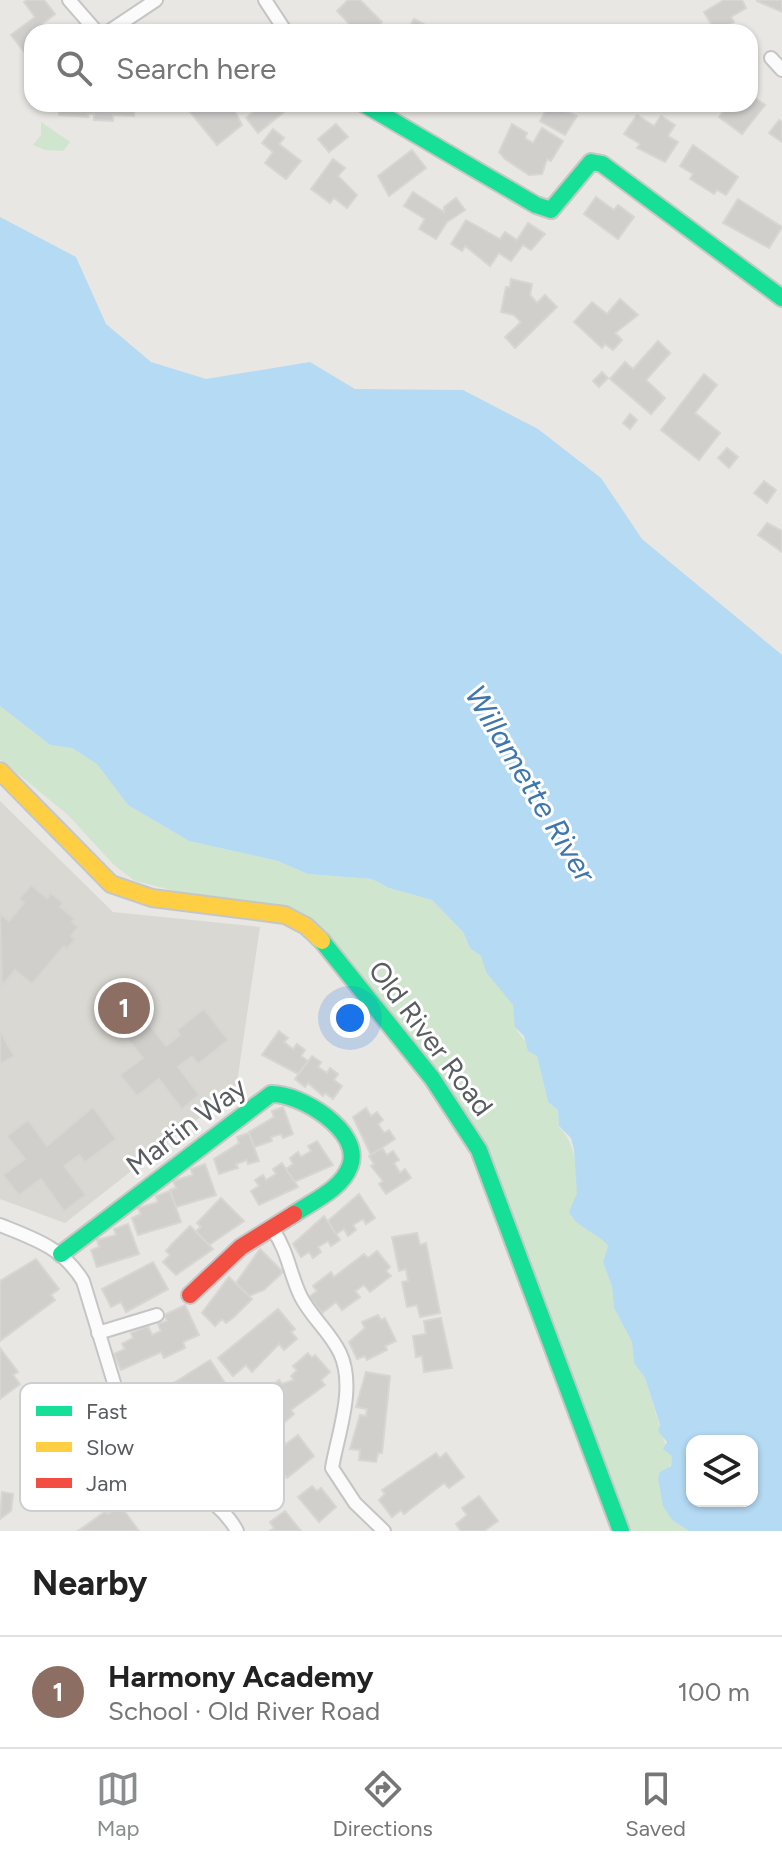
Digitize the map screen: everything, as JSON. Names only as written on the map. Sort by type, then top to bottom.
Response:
[{"type":"street","points":[[69,0],[90,24]]},
{"type":"street","points":[[120,24],[156,0]]},
{"type":"street","points":[[265,0],[281,24]]},
{"type":"street","points":[[771,58],[782,70]]},
{"type":"street","points":[[378,112],[536,205],[551,210],[581,170],[591,162],[602,164],[782,298]]},
{"type":"street","name":"Old River Road","points":[[0,771],[111,884],[152,898],[285,915],[306,926],[335,953],[432,1078],[479,1150],[621,1531]]},
{"type":"street","name":"Martin Way","points":[[61,1254],[271,1094],[281,1091],[292,1093],[323,1114],[348,1141],[352,1159],[347,1173],[337,1186],[273,1230],[241,1247],[190,1295]]},
{"type":"street","points":[[0,1225],[50,1245],[71,1262],[83,1281],[112,1383]]},
{"type":"street","points":[[273,1230],[289,1257],[299,1293],[310,1314],[340,1353],[345,1369],[345,1400],[332,1468],[355,1503],[384,1531]]},
{"type":"street","points":[[98,1333],[157,1315]]},
{"type":"street","points":[[219,1511],[237,1531]]},
{"type":"shaded area","points":[[0,801],[113,912],[260,927],[236,1089],[65,1223],[0,1199]]},
{"type":"green space","points":[[41,122],[70,142],[63,151],[45,150],[33,145],[41,135]]},
{"type":"green space","points":[[0,706],[50,745],[72,748],[98,764],[128,805],[189,841],[278,861],[308,874],[372,879],[389,888],[432,900],[463,932],[470,948],[481,956],[513,1005],[517,1031],[537,1056],[548,1102],[558,1110],[559,1127],[569,1141],[576,1166],[577,1193],[571,1217],[602,1238],[608,1246],[603,1262],[612,1287],[614,1308],[632,1342],[634,1363],[645,1378],[666,1447],[672,1456],[663,1482],[662,1498],[669,1513],[689,1531],[628,1531],[506,1205],[359,971],[324,931],[289,910],[265,903],[196,896],[135,881],[113,864],[68,815],[0,759]]},
{"type":"water","name":"Willamette River","points":[[0,217],[76,257],[106,324],[151,362],[206,379],[310,362],[355,389],[463,390],[538,429],[601,478],[642,539],[782,655],[782,1531],[689,1531],[672,1520],[663,1506],[658,1478],[660,1472],[671,1466],[672,1456],[663,1449],[667,1442],[658,1431],[660,1425],[645,1378],[634,1363],[632,1342],[614,1308],[612,1287],[603,1262],[608,1246],[577,1223],[569,1212],[577,1193],[571,1138],[559,1126],[558,1110],[548,1102],[537,1056],[528,1051],[524,1036],[515,1027],[513,1005],[486,972],[481,956],[470,948],[463,932],[432,900],[389,888],[372,879],[308,874],[278,861],[189,841],[128,805],[97,764],[72,748],[50,745],[0,706]]},
{"type":"building","points":[[44,0],[55,14],[42,24],[26,24],[35,17],[24,2]]},
{"type":"building","points":[[348,0],[360,0],[382,22],[349,24],[337,11]]},
{"type":"building","points":[[724,0],[742,0],[746,8],[731,17],[734,22],[730,24],[711,24],[704,12]]},
{"type":"building","points":[[757,0],[782,0],[782,12],[757,1]]},
{"type":"building","points":[[24,25],[24,52],[11,35]]},
{"type":"building","points":[[758,100],[765,105],[742,134],[719,117],[723,112],[758,112]]},
{"type":"building","points":[[59,112],[134,112],[134,116],[113,115],[113,121],[94,120],[94,114],[88,114],[88,117],[59,115]]},
{"type":"building","points":[[190,112],[235,112],[242,125],[217,145]]},
{"type":"building","points":[[253,112],[284,112],[258,133],[246,118]]},
{"type":"building","points":[[545,112],[568,112],[577,116],[565,135],[540,121]]},
{"type":"building","points":[[637,115],[654,126],[661,116],[675,125],[668,136],[678,142],[665,162],[637,148],[640,144],[624,134]]},
{"type":"building","points":[[779,120],[782,122],[782,142],[769,133]]},
{"type":"building","points":[[336,124],[348,137],[329,152],[318,139]]},
{"type":"building","points":[[512,124],[527,133],[525,138],[533,143],[542,128],[563,141],[551,161],[547,159],[542,174],[529,175],[499,152]]},
{"type":"building","points":[[273,129],[284,138],[279,144],[301,161],[286,179],[265,163],[273,152],[262,143]]},
{"type":"building","points":[[693,145],[738,177],[726,195],[717,190],[714,194],[690,179],[693,174],[680,166]]},
{"type":"building","points":[[412,150],[426,168],[389,196],[378,176]]},
{"type":"building","points":[[333,159],[345,168],[338,176],[357,195],[347,208],[334,198],[330,203],[311,189]]},
{"type":"building","points":[[413,192],[444,212],[444,207],[456,198],[465,210],[447,222],[436,239],[419,229],[425,219],[404,206]]},
{"type":"building","points":[[596,197],[614,210],[618,205],[634,217],[618,239],[584,214]]},
{"type":"building","points":[[738,199],[782,227],[769,248],[723,223]]},
{"type":"building","points":[[466,220],[500,239],[505,232],[517,240],[528,223],[545,234],[531,250],[523,245],[511,261],[499,253],[490,266],[465,246],[462,251],[451,244]]},
{"type":"building","points":[[511,279],[532,284],[530,295],[537,303],[545,295],[557,307],[515,348],[505,337],[521,322],[514,315],[501,312],[506,287],[510,287]]},
{"type":"building","points":[[620,299],[638,315],[615,333],[622,340],[613,350],[605,344],[602,348],[574,322],[592,302],[607,314]]},
{"type":"building","points":[[658,341],[670,353],[646,380],[665,398],[651,414],[610,379],[625,362],[633,369]]},
{"type":"building","points":[[602,372],[608,378],[599,387],[593,381]]},
{"type":"building","points":[[704,374],[717,385],[695,413],[720,433],[699,460],[661,430]]},
{"type":"building","points":[[630,414],[637,420],[630,429],[623,423]]},
{"type":"building","points":[[727,448],[738,457],[729,468],[718,458]]},
{"type":"building","points":[[764,481],[776,490],[767,503],[754,493]]},
{"type":"building","points":[[767,523],[782,531],[782,552],[758,535]]},
{"type":"building","points":[[31,885],[47,898],[51,893],[63,903],[60,907],[75,919],[72,922],[78,927],[71,936],[75,939],[67,949],[64,946],[32,984],[15,970],[2,986],[0,914],[9,921],[24,903],[19,899]]},
{"type":"building","points":[[204,1009],[228,1040],[198,1064],[192,1056],[178,1067],[199,1095],[182,1109],[159,1079],[137,1096],[120,1075],[143,1058],[125,1036],[146,1020],[166,1046],[180,1035],[177,1030]]},
{"type":"building","points":[[0,1031],[14,1056],[0,1064]]},
{"type":"building","points":[[279,1031],[288,1038],[284,1042],[293,1049],[297,1044],[305,1050],[301,1056],[308,1061],[298,1074],[262,1055]]},
{"type":"building","points":[[312,1056],[321,1062],[318,1067],[327,1073],[330,1068],[338,1074],[334,1080],[342,1086],[333,1099],[325,1093],[323,1096],[308,1083],[305,1087],[295,1079]]},
{"type":"building","points":[[93,1107],[116,1139],[85,1162],[79,1155],[64,1166],[86,1195],[64,1211],[41,1179],[19,1195],[3,1175],[25,1159],[7,1136],[28,1120],[47,1146]]},
{"type":"building","points":[[283,1107],[293,1134],[283,1138],[281,1134],[271,1137],[272,1141],[254,1147],[249,1132],[274,1117],[272,1111]]},
{"type":"building","points":[[366,1108],[371,1116],[377,1112],[383,1120],[378,1124],[384,1133],[389,1130],[395,1139],[371,1155],[353,1117]]},
{"type":"building","points":[[249,1133],[259,1161],[248,1164],[247,1160],[236,1164],[238,1168],[219,1174],[214,1159],[239,1143],[237,1137]]},
{"type":"building","points":[[317,1141],[333,1165],[294,1182],[286,1169],[293,1164],[290,1158],[298,1152],[301,1157],[311,1151],[308,1146]]},
{"type":"building","points":[[382,1148],[387,1155],[393,1151],[399,1160],[394,1163],[400,1173],[405,1169],[411,1178],[386,1194],[379,1184],[383,1181],[371,1166],[374,1164],[369,1156]]},
{"type":"building","points":[[282,1163],[298,1187],[259,1205],[251,1191],[259,1186],[255,1180],[263,1175],[266,1180],[276,1174],[273,1169]]},
{"type":"building","points":[[205,1164],[216,1195],[176,1207],[170,1190],[176,1188],[173,1181],[193,1175],[191,1169]]},
{"type":"building","points":[[170,1191],[181,1222],[138,1235],[132,1218],[141,1214],[138,1208],[158,1202],[156,1196]]},
{"type":"building","points":[[359,1194],[375,1218],[366,1224],[363,1219],[353,1225],[356,1230],[348,1236],[344,1229],[336,1234],[328,1221]]},
{"type":"building","points":[[221,1198],[244,1221],[209,1245],[196,1231],[201,1227],[197,1223]]},
{"type":"building","points":[[324,1216],[340,1240],[331,1246],[328,1241],[318,1247],[321,1252],[313,1258],[309,1252],[301,1257],[293,1244]]},
{"type":"building","points":[[128,1224],[139,1254],[97,1267],[91,1250],[99,1247],[97,1240],[116,1235],[114,1229]]},
{"type":"building","points":[[190,1226],[213,1249],[176,1275],[163,1262],[170,1255],[166,1251]]},
{"type":"building","points":[[417,1233],[420,1245],[426,1243],[440,1313],[420,1317],[417,1305],[407,1307],[402,1282],[408,1281],[406,1269],[399,1271],[392,1237]]},
{"type":"building","points":[[260,1249],[283,1272],[264,1290],[249,1296],[236,1283]]},
{"type":"building","points":[[377,1251],[390,1267],[386,1271],[391,1276],[370,1292],[364,1285],[355,1291],[360,1297],[342,1310],[336,1302],[322,1313],[309,1297],[317,1291],[313,1286],[331,1272],[334,1277],[364,1254],[368,1258]]},
{"type":"building","points":[[36,1259],[59,1289],[51,1295],[55,1300],[0,1341],[0,1281]]},
{"type":"building","points":[[153,1262],[168,1289],[126,1312],[121,1302],[111,1307],[102,1289]]},
{"type":"building","points":[[229,1277],[252,1299],[226,1323],[222,1319],[215,1326],[202,1313]]},
{"type":"building","points":[[185,1305],[199,1335],[183,1342],[185,1348],[164,1358],[161,1352],[121,1370],[114,1354],[125,1349],[122,1344],[133,1338],[131,1333],[148,1326],[152,1335],[161,1331],[158,1324],[167,1321],[164,1315]]},
{"type":"building","points":[[278,1309],[295,1329],[291,1332],[297,1339],[284,1350],[279,1344],[252,1372],[246,1365],[233,1376],[218,1358]]},
{"type":"building","points":[[378,1315],[381,1320],[385,1318],[396,1341],[385,1346],[387,1350],[367,1360],[365,1356],[357,1359],[349,1342],[365,1328],[362,1322]]},
{"type":"building","points":[[441,1318],[452,1368],[424,1372],[422,1356],[416,1357],[413,1336],[426,1334],[424,1321]]},
{"type":"building","points":[[0,1348],[18,1372],[13,1375],[20,1384],[0,1399]]},
{"type":"building","points":[[308,1353],[312,1358],[315,1355],[330,1372],[321,1380],[325,1385],[291,1410],[294,1414],[284,1423],[284,1383],[294,1380],[291,1376],[297,1370],[293,1366]]},
{"type":"building","points":[[210,1360],[225,1383],[174,1383]]},
{"type":"building","points":[[366,1372],[390,1376],[382,1453],[378,1453],[376,1462],[359,1460],[360,1450],[350,1449],[360,1415],[366,1416],[367,1409],[356,1407]]},
{"type":"building","points":[[298,1435],[314,1456],[287,1478],[284,1474],[284,1441],[286,1444]]},
{"type":"building","points":[[436,1453],[440,1458],[446,1453],[464,1477],[449,1488],[444,1483],[404,1514],[401,1510],[392,1517],[379,1500],[385,1494],[382,1490]]},
{"type":"building","points":[[312,1486],[317,1491],[321,1488],[336,1507],[319,1522],[298,1497]]},
{"type":"building","points":[[2,1492],[13,1494],[11,1511],[0,1519]]},
{"type":"building","points":[[479,1496],[498,1521],[484,1531],[461,1531],[456,1524],[467,1515],[462,1508]]},
{"type":"building","points":[[106,1511],[108,1514],[124,1511],[139,1531],[78,1531]]},
{"type":"building","points":[[285,1511],[301,1531],[270,1531],[274,1528],[270,1522]]},
{"type":"traffic: fast","points":[[378,112],[536,205],[551,210],[591,162],[602,164],[782,298]]},
{"type":"traffic: fast","points":[[322,941],[432,1078],[479,1150],[621,1531]]},
{"type":"traffic: fast","points":[[61,1254],[271,1094],[297,1100],[326,1116],[347,1140],[352,1153],[350,1166],[341,1181],[294,1214]]},
{"type":"traffic: slow","points":[[0,771],[111,884],[152,898],[285,915],[306,926],[322,941]]},
{"type":"traffic: jam","points":[[190,1295],[241,1247],[294,1214]]},
{"type":"place","name":"Harmony Academy","points":[[124,1008]]}]
